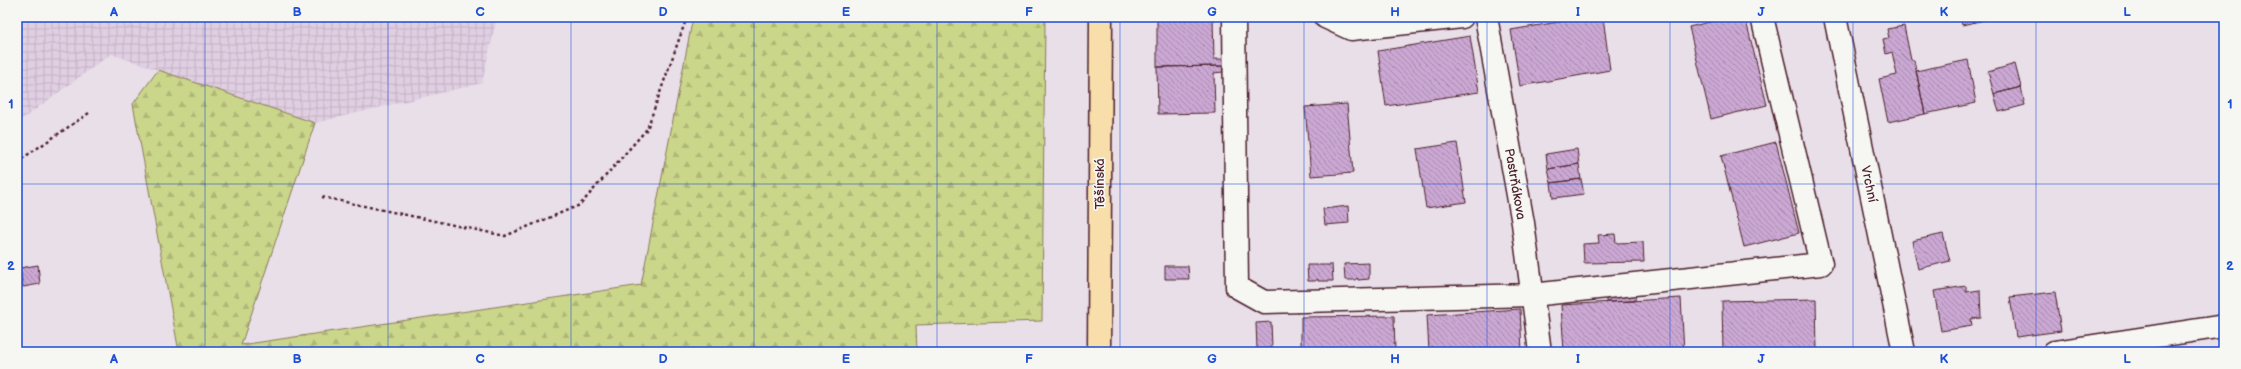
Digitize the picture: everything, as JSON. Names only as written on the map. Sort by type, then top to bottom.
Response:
[{"type":"main road","name":"Těšínská","points":[[1099,352],[1101,17]]},
{"type":"street","points":[[1234,17],[1238,288],[1264,302],[1532,295],[1821,264],[1762,17]]},
{"type":"street","points":[[1324,17],[1351,29],[1462,17]]},
{"type":"street","name":"Pastrňákova","points":[[1486,17],[1522,224],[1540,352]]},
{"type":"street","name":"Vrchní","points":[[1835,17],[1904,352]]},
{"type":"street","points":[[2054,352],[2224,326]]},
{"type":"path","points":[[322,196],[505,236],[580,205],[647,129],[687,17]]},
{"type":"path","points":[[17,162],[90,112]]},
{"type":"shaded area","points":[[17,17],[497,17],[482,83],[315,123],[111,54],[17,123]]},
{"type":"green space","points":[[693,17],[1045,17],[1042,321],[916,325],[917,352],[179,352],[133,104],[158,70],[315,123],[241,345],[641,285]]},
{"type":"building","points":[[1588,17],[1603,17],[1610,70],[1520,86],[1511,30]]},
{"type":"building","points":[[1729,17],[1745,17],[1767,105],[1711,119],[1689,27]]},
{"type":"building","points":[[1960,17],[1998,17],[1962,25]]},
{"type":"building","points":[[1213,19],[1214,59],[1222,59],[1223,66],[1157,67],[1157,20]]},
{"type":"building","points":[[1904,26],[1911,60],[1914,60],[1925,114],[1888,122],[1879,79],[1897,75],[1892,52],[1886,54],[1883,39],[1889,38],[1887,29]]},
{"type":"building","points":[[1470,36],[1479,92],[1386,106],[1378,51]]},
{"type":"building","points":[[1968,60],[1976,103],[1925,114],[1916,71]]},
{"type":"building","points":[[2015,64],[2021,87],[1994,94],[1988,72]]},
{"type":"building","points":[[1223,66],[1223,72],[1214,73],[1215,113],[1158,114],[1157,67]]},
{"type":"building","points":[[2021,87],[2025,105],[1999,112],[1994,94]]},
{"type":"building","points":[[1347,104],[1353,173],[1311,176],[1305,107]]},
{"type":"building","points":[[1776,142],[1799,233],[1744,247],[1721,156]]},
{"type":"building","points":[[1457,143],[1466,202],[1426,208],[1417,149]]},
{"type":"building","points":[[1577,149],[1579,164],[1548,169],[1546,154]]},
{"type":"building","points":[[1579,164],[1581,179],[1551,183],[1548,169]]},
{"type":"building","points":[[1581,179],[1584,194],[1553,198],[1551,183]]},
{"type":"building","points":[[1348,206],[1349,223],[1325,225],[1323,209]]},
{"type":"building","points":[[1615,234],[1616,243],[1643,242],[1644,262],[1584,263],[1583,244],[1599,243],[1598,235]]},
{"type":"building","points":[[1943,234],[1950,261],[1918,269],[1912,241]]},
{"type":"building","points":[[1369,263],[1369,279],[1358,280],[1357,278],[1355,280],[1345,280],[1344,264]]},
{"type":"building","points":[[38,265],[40,284],[23,287],[20,268]]},
{"type":"building","points":[[1307,265],[1332,265],[1333,281],[1318,281],[1318,279],[1315,281],[1308,281]]},
{"type":"building","points":[[1165,266],[1188,266],[1189,279],[1165,279]]},
{"type":"building","points":[[1966,286],[1966,292],[1980,290],[1981,318],[1971,319],[1972,326],[1941,331],[1934,291]]},
{"type":"building","points":[[1636,291],[1635,301],[1606,302],[1606,292]]},
{"type":"building","points":[[2055,292],[2061,331],[2016,337],[2010,297]]},
{"type":"building","points":[[1681,298],[1684,352],[1564,352],[1561,305]]},
{"type":"building","points":[[1816,299],[1817,352],[1723,352],[1722,301]]},
{"type":"building","points":[[1520,309],[1522,352],[1429,352],[1427,315]]},
{"type":"building","points":[[1394,316],[1395,352],[1301,352],[1301,317]]},
{"type":"building","points":[[1271,322],[1272,348],[1257,349],[1256,323]]}]
